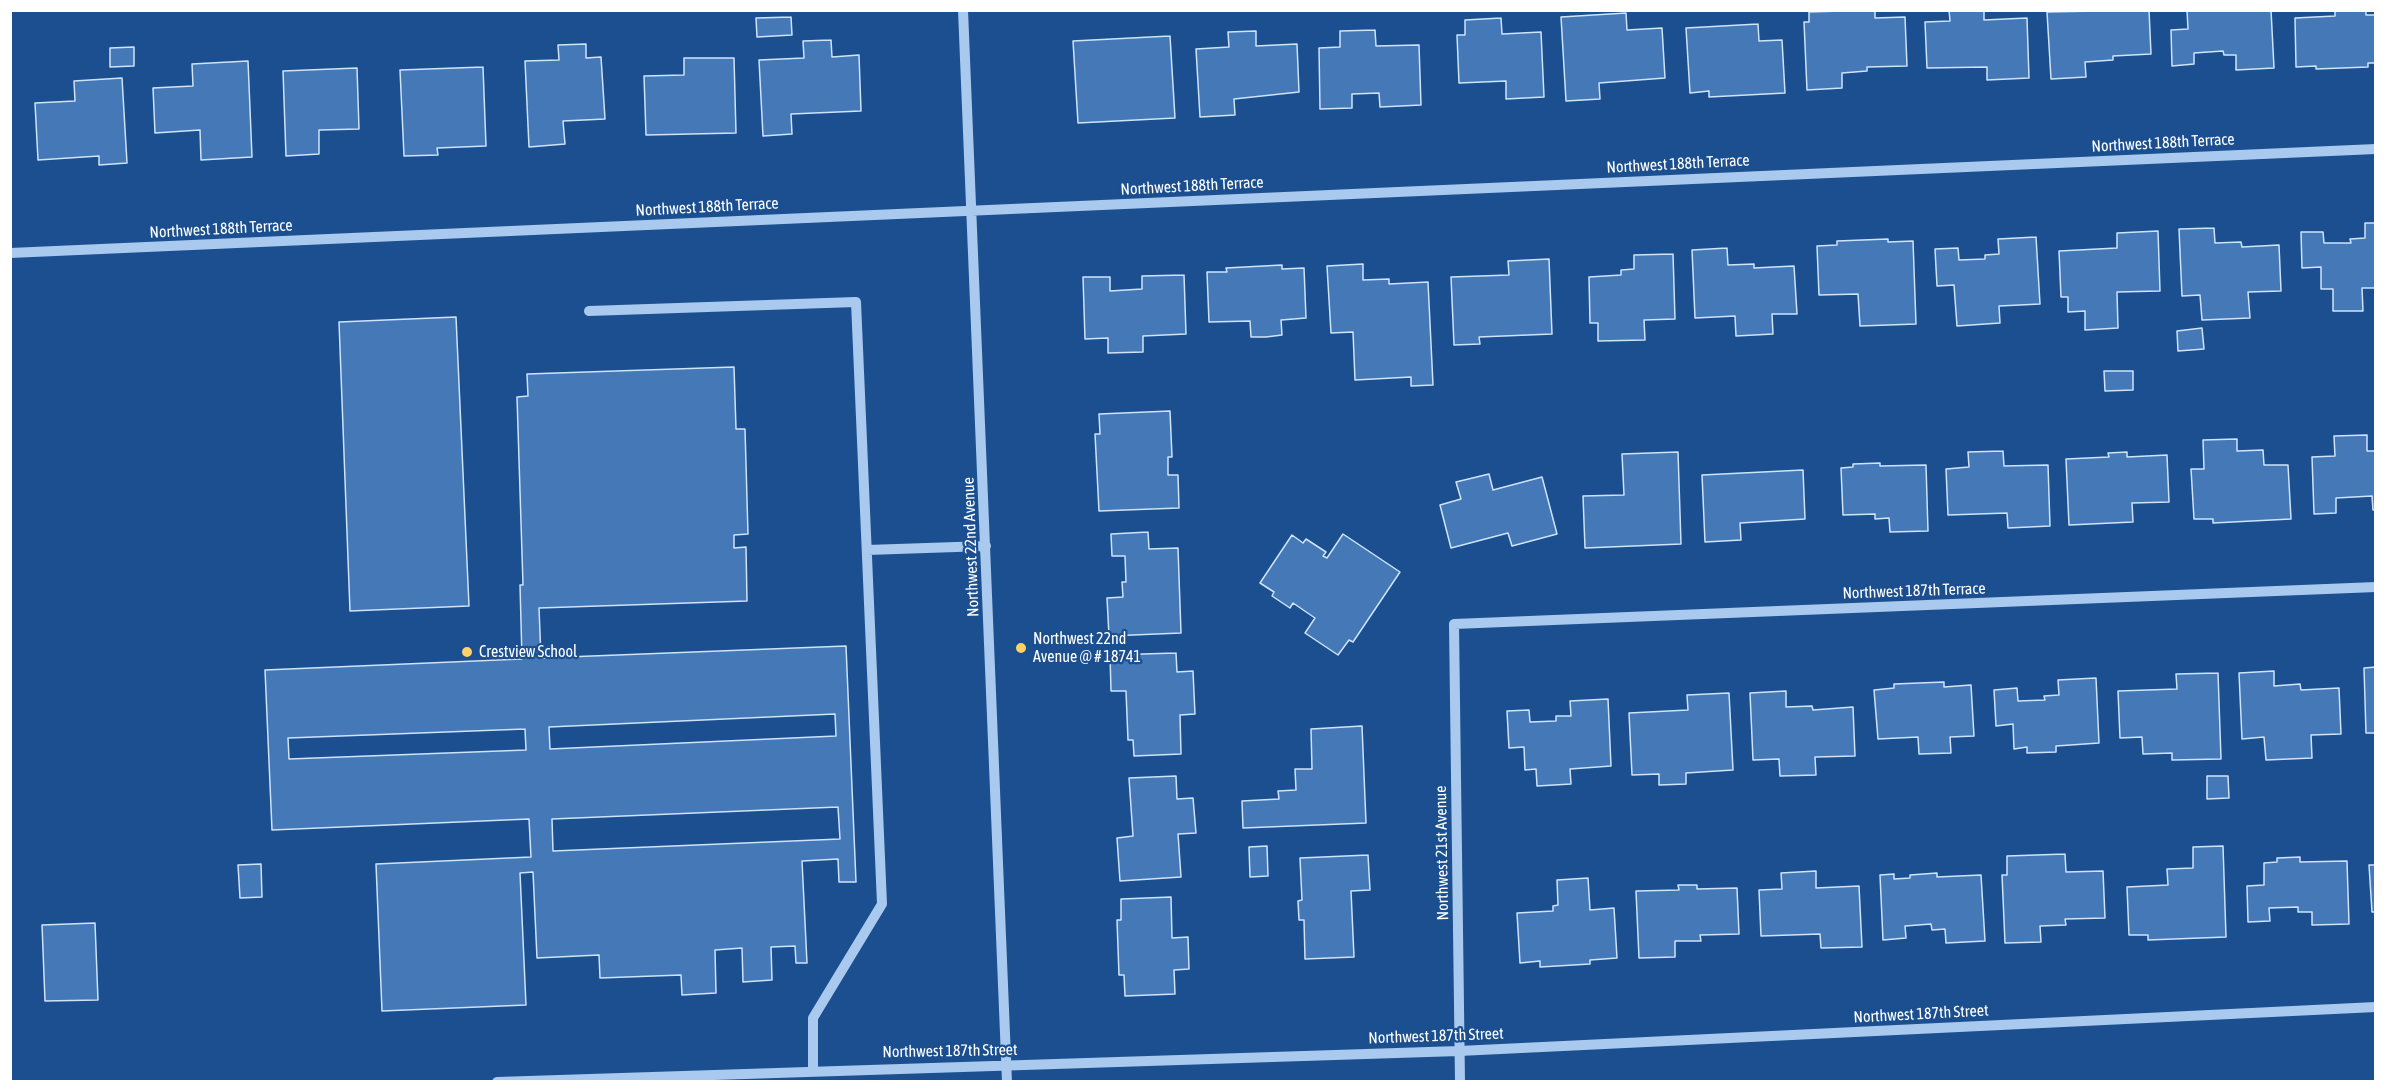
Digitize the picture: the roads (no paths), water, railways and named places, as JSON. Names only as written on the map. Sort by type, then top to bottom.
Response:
[{"type":"street","name":"Northwest 22nd Avenue","points":[[963,10],[1007,1082]]},
{"type":"street","name":"Northwest 188th Terrace","points":[[10,253],[2376,148]]},
{"type":"street","points":[[589,311],[856,302],[882,904],[813,1018],[813,1070]]},
{"type":"street","points":[[867,550],[986,546]]},
{"type":"street","name":"Northwest 187th Terrace","points":[[1455,624],[2376,587]]},
{"type":"street","name":"Northwest 21st Avenue","points":[[1455,624],[1460,1082]]},
{"type":"street","name":"Northwest 187th Street","points":[[497,1082],[813,1070],[1459,1051],[2376,1007]]},
{"type":"place","name":"Northwest 22nd Avenue @ # 18741","points":[[1021,648]]},
{"type":"place","name":"Crestview School","points":[[467,652]]}]
